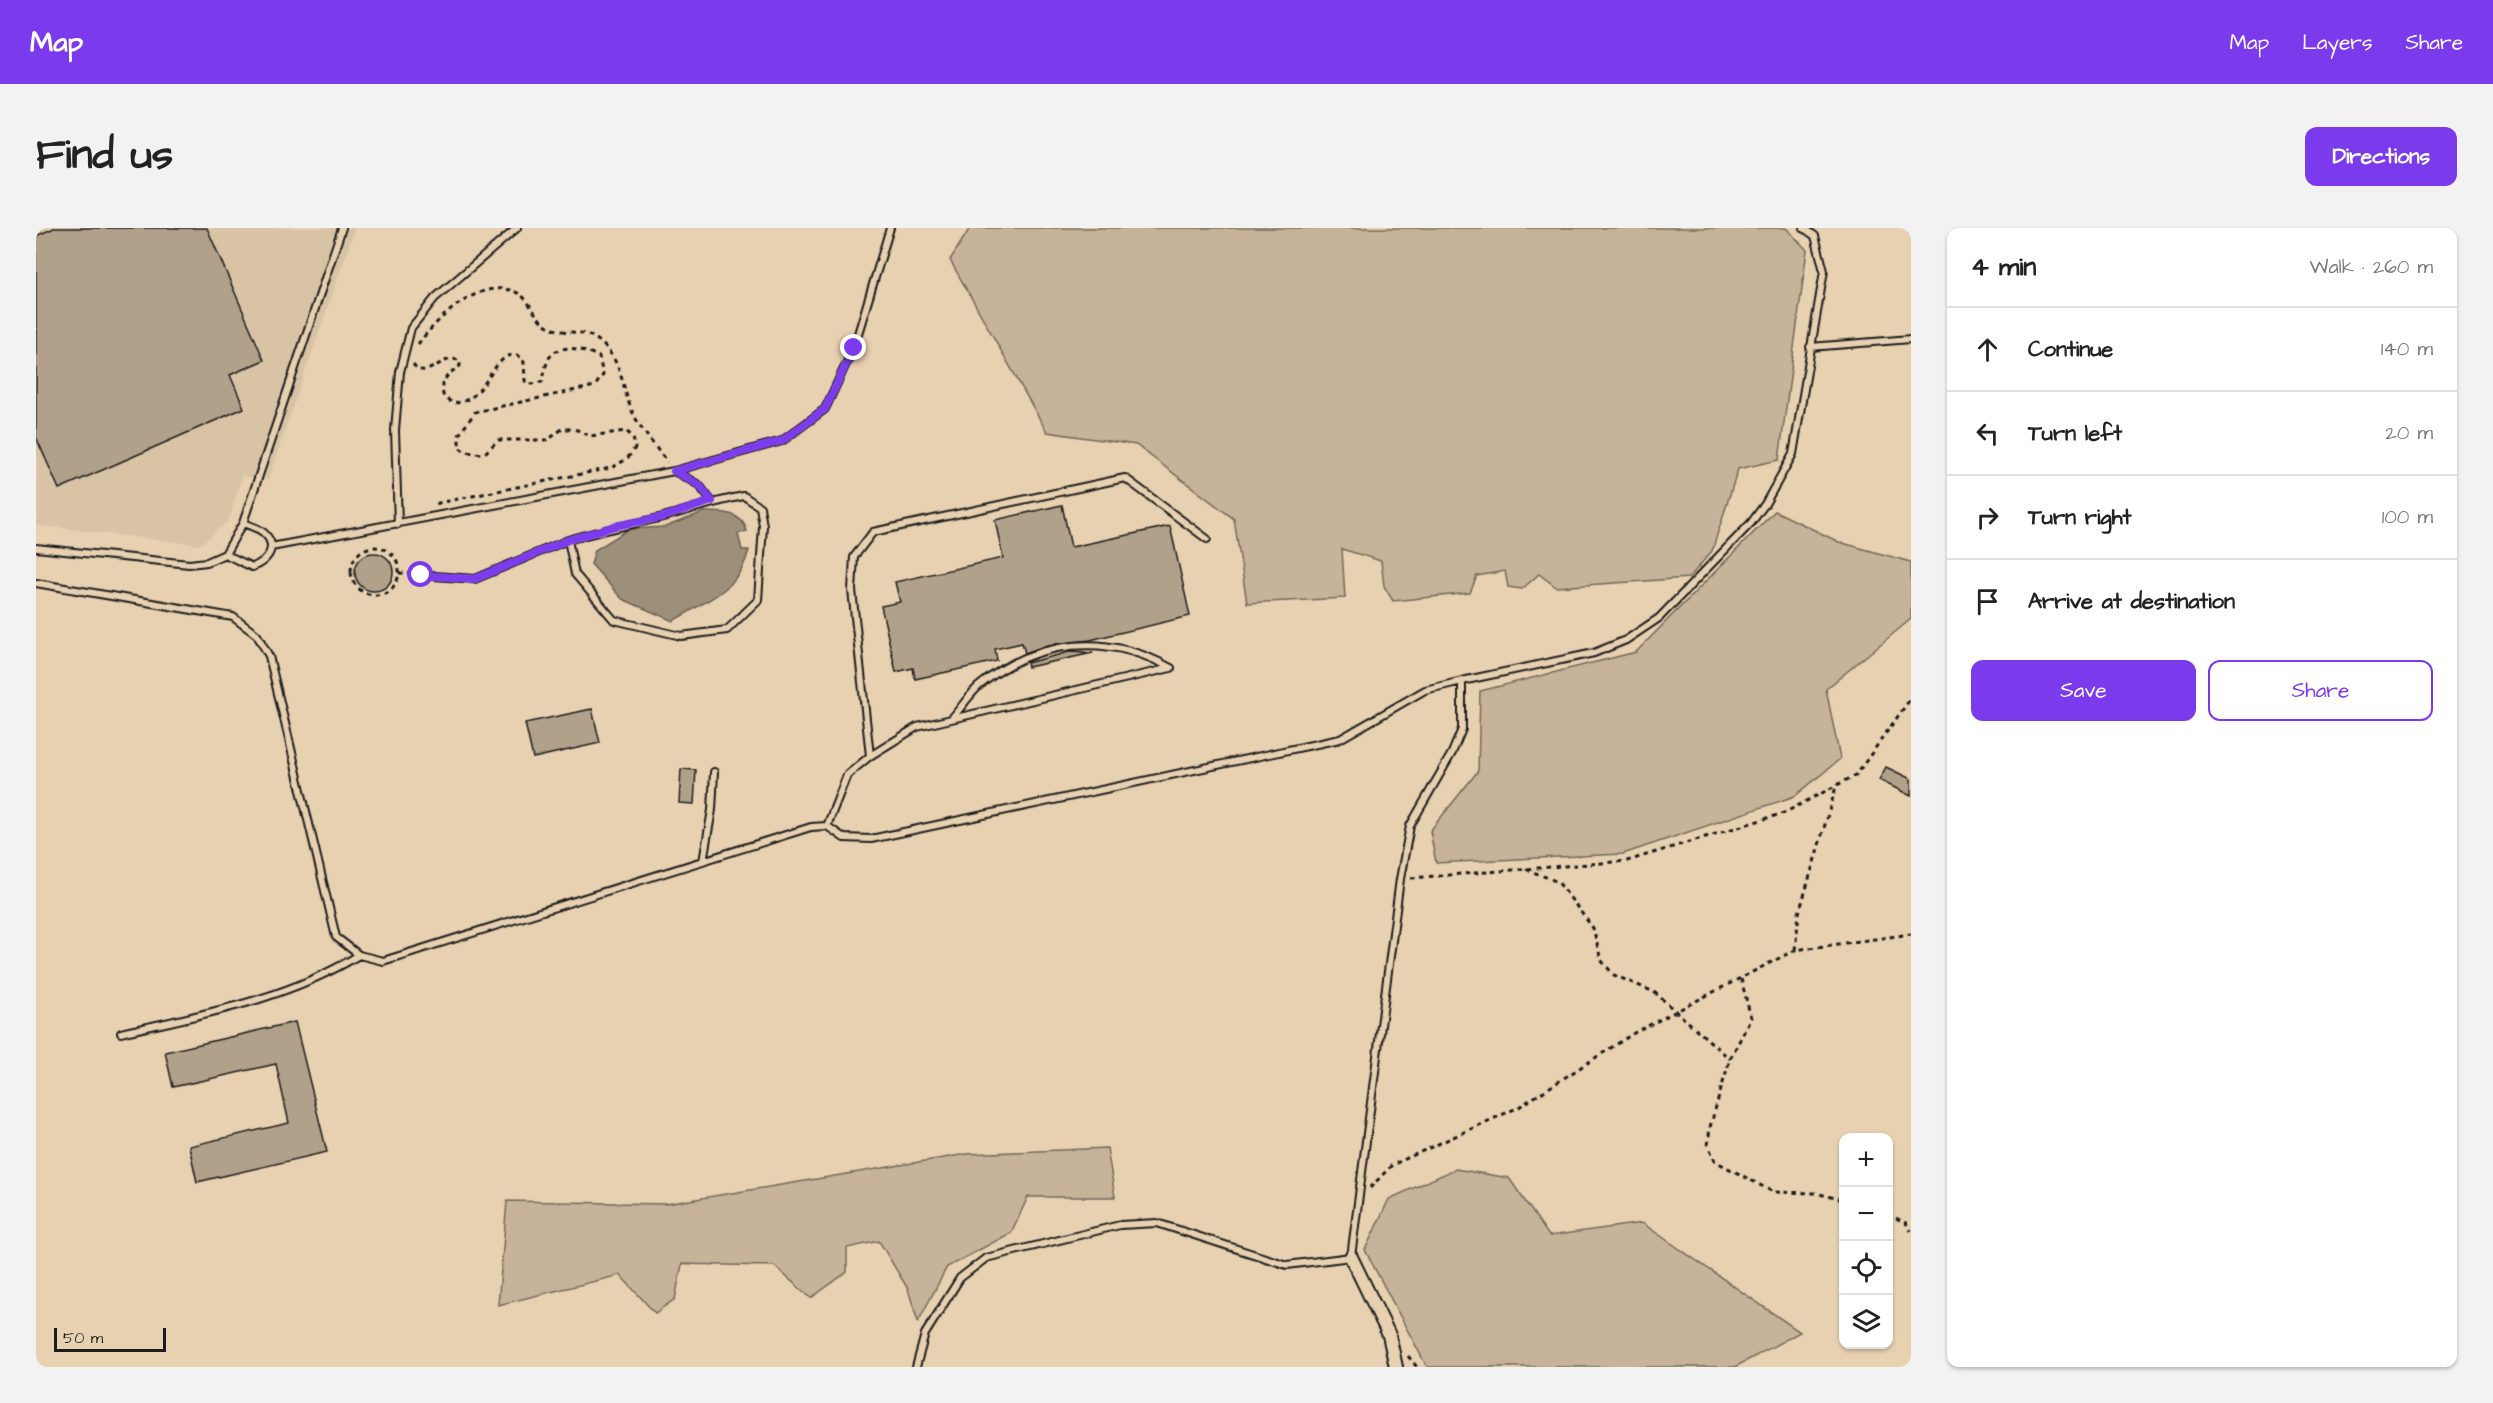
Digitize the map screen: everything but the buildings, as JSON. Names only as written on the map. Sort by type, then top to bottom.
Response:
[{"type":"street","points":[[1351,1257],[1389,1335],[1396,1367]]},
{"type":"lane","points":[[36,548],[189,564],[207,562],[225,554],[243,523],[342,228]]},
{"type":"lane","points":[[398,524],[395,430],[400,372],[411,328],[435,298],[517,228]]},
{"type":"lane","points":[[271,547],[674,471],[782,441],[825,409],[854,348],[890,228]]},
{"type":"lane","points":[[36,583],[233,618],[257,635],[269,656],[336,937],[358,955],[383,961],[811,827],[827,826],[844,838],[871,839],[1340,739],[1425,690],[1594,653],[1626,640],[1659,618],[1751,524],[1788,466],[1793,454],[1824,270],[1815,236],[1804,228]]},
{"type":"lane","points":[[1810,347],[1911,339]]},
{"type":"lane","points":[[674,471],[699,485],[712,501]]},
{"type":"lane","points":[[870,756],[852,590],[854,558],[873,532],[1125,478],[1207,539]]},
{"type":"lane","points":[[421,575],[475,579],[568,540],[615,526],[663,517],[712,501],[744,496],[760,507],[763,526],[759,600],[727,630],[681,636],[614,620],[575,574],[568,540]]},
{"type":"lane","points":[[225,554],[252,567],[262,564],[269,556],[271,547],[264,532],[243,523]]},
{"type":"lane","points":[[827,826],[847,775],[870,756],[917,727],[952,719],[1090,687],[1171,668],[1145,653],[1113,645],[1086,643],[1008,666],[978,687],[952,719]]},
{"type":"lane","points":[[916,1367],[925,1334],[960,1278],[986,1258],[1120,1224],[1157,1223],[1287,1265],[1351,1257],[1400,879],[1410,826],[1452,753],[1462,729],[1462,681]]},
{"type":"lane","points":[[703,861],[712,810],[714,772]]},
{"type":"lane","points":[[121,1033],[257,1002],[334,971],[358,955]]},
{"type":"path","points":[[415,348],[430,328],[465,300],[489,290],[507,290],[520,294],[545,324],[594,336],[613,357],[633,413],[674,471]]},
{"type":"path","points":[[414,356],[412,363],[416,369],[424,371],[453,357],[460,361],[460,366],[445,376],[442,385],[443,395],[452,403],[463,403],[476,395],[493,374],[502,358],[508,354],[517,355],[524,362],[525,381],[532,384],[542,382],[551,356],[559,351],[575,348],[586,350],[599,357],[603,375],[595,386],[475,412],[459,435],[459,447],[465,452],[484,454],[498,440],[548,440],[562,429],[575,429],[590,436],[626,431],[633,437],[635,448],[627,459],[611,468],[438,503],[426,519]]},
{"type":"path","points":[[372,548],[388,552],[398,565],[397,580],[387,592],[380,595],[365,594],[354,584],[351,577],[353,561],[364,550],[372,548]]},
{"type":"path","points":[[1400,879],[1627,861],[1784,813],[1856,775],[1911,698]]},
{"type":"path","points":[[1795,950],[1799,913],[1836,785]]},
{"type":"path","points":[[1524,869],[1558,882],[1593,928],[1601,960],[1614,975],[1654,992],[1730,1059]]},
{"type":"path","points":[[1358,1200],[1392,1165],[1519,1107],[1634,1033],[1795,950],[1911,934]]},
{"type":"path","points":[[1741,979],[1751,1018],[1730,1059],[1710,1127],[1708,1145],[1716,1161],[1773,1192],[1815,1193],[1839,1199]]},
{"type":"path","points":[[1893,1216],[1911,1223]]},
{"type":"path","points":[[1906,1223],[1911,1231]]},
{"type":"shaded area","points":[[36,228],[355,228],[268,480],[242,476],[229,520],[200,545],[36,525]]},
{"type":"shaded area","points":[[970,228],[1786,228],[1807,250],[1779,460],[1738,469],[1712,551],[1689,578],[1556,587],[1539,574],[1522,589],[1508,587],[1505,571],[1477,576],[1470,593],[1393,601],[1384,586],[1381,561],[1342,549],[1345,598],[1247,603],[1234,519],[1136,445],[1047,432],[950,260]]},
{"type":"shaded area","points":[[1775,511],[1839,542],[1911,562],[1911,619],[1826,689],[1840,759],[1795,796],[1623,854],[1436,863],[1430,831],[1478,771],[1480,691],[1636,652]]},
{"type":"shaded area","points":[[704,512],[736,516],[747,531],[738,534],[742,550],[749,550],[738,575],[729,585],[720,593],[673,621],[622,599],[591,564],[595,550],[629,529],[665,527]]},
{"type":"shaded area","points":[[1107,1148],[1115,1197],[1028,1197],[1011,1233],[947,1267],[918,1322],[908,1289],[879,1241],[847,1248],[847,1272],[811,1298],[774,1266],[682,1264],[675,1299],[655,1313],[620,1275],[498,1305],[507,1201],[666,1204],[967,1154]]},
{"type":"shaded area","points":[[1455,1169],[1509,1178],[1549,1236],[1642,1223],[1800,1332],[1735,1367],[1427,1367],[1365,1250],[1389,1199]]},
{"type":"route","points":[[421,575],[475,579],[568,540],[615,526],[663,517],[712,501],[699,485],[674,471],[782,441],[825,409],[854,348]]}]
